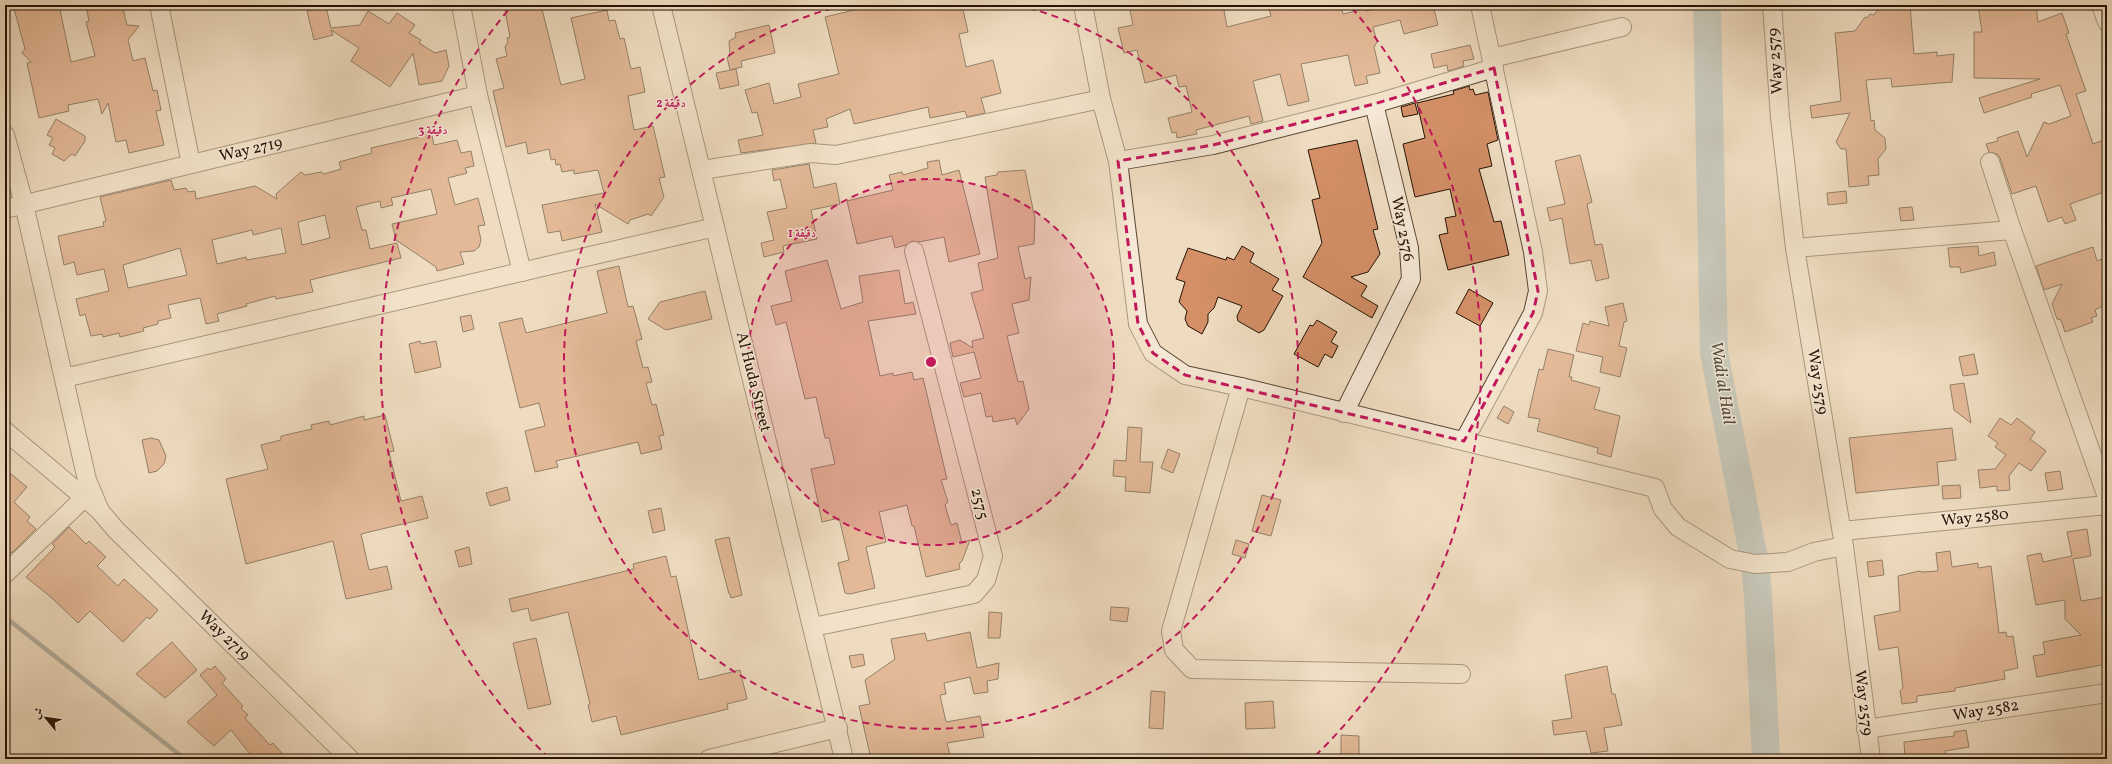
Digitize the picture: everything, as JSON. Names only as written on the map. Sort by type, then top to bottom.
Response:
[{"type":"street","points":[[159,5],[191,164]]},
{"type":"street","points":[[461,5],[478,96],[522,272]]},
{"type":"street","name":"Al Huda Street","points":[[661,5],[838,728],[844,759]]},
{"type":"street","points":[[1083,5],[1101,99],[1118,161],[1138,324],[1153,353],[1185,375],[1241,387],[1464,441],[1533,313],[1538,291],[1533,252],[1480,5]]},
{"type":"street","name":"Way 2579","points":[[1772,5],[1780,117],[1795,248],[1843,538],[1871,759]]},
{"type":"street","points":[[2101,5],[2107,22]]},
{"type":"street","points":[[1118,161],[1214,145],[1374,104],[1493,63],[1622,27]]},
{"type":"street","name":"Way 2719","points":[[5,209],[478,96]]},
{"type":"street","points":[[702,170],[811,153],[836,155],[1101,99]]},
{"type":"street","name":"Way 2576","points":[[1344,413],[1411,279],[1409,248],[1374,104]]},
{"type":"street","name":"Way 2719","points":[[5,135],[24,204],[87,480],[100,511]]},
{"type":"street","points":[[1990,162],[2012,230],[2107,497]]},
{"type":"street","points":[[64,378],[715,227]]},
{"type":"street","points":[[1795,248],[2012,230]]},
{"type":"street","name":"2575","points":[[813,627],[974,594],[986,580],[993,556],[914,251]]},
{"type":"street","points":[[1241,387],[1171,631],[1174,650],[1192,669],[1461,674]]},
{"type":"street","name":"Way 2719","points":[[5,431],[100,511],[115,529],[350,759]]},
{"type":"street","name":"Way 2580","points":[[1464,441],[1655,488],[1663,509],[1678,527],[1730,559],[1755,564],[1788,562],[1814,552],[1843,538],[2107,505]]},
{"type":"street","points":[[5,574],[84,498]]},
{"type":"street","name":"Way 2582","points":[[1866,729],[2107,693]]},
{"type":"street","points":[[709,759],[838,728]]},
{"type":"highlighted area","points":[[1494,68],[1538,291],[1533,313],[1464,441],[1185,375],[1153,353],[1138,324],[1118,161],[1213,145],[1374,104]]},
{"type":"building","points":[[13,5],[59,5],[71,62],[95,56],[86,22],[89,21],[86,5],[122,5],[127,25],[139,26],[128,40],[133,61],[145,58],[153,91],[157,90],[161,110],[156,111],[164,145],[129,153],[126,140],[116,142],[108,103],[102,114],[98,99],[68,105],[69,111],[39,118],[27,63],[31,62],[22,53],[25,49]]},
{"type":"building","points":[[504,5],[541,5],[561,85],[585,79],[571,18],[607,10],[609,21],[615,20],[620,39],[624,38],[631,69],[640,67],[645,92],[628,96],[634,130],[653,126],[665,177],[659,178],[664,197],[651,216],[648,214],[630,220],[628,224],[595,204],[602,232],[562,241],[560,231],[548,233],[542,205],[604,193],[598,170],[574,174],[574,170],[562,172],[560,164],[556,165],[555,159],[551,160],[549,149],[528,154],[526,142],[506,147],[493,91],[504,88],[496,59],[507,56],[505,47],[508,42],[507,38],[510,37]]},
{"type":"building","points":[[853,5],[962,5],[968,32],[959,34],[966,67],[993,60],[1001,93],[981,98],[985,113],[967,117],[965,111],[930,118],[928,107],[854,124],[850,109],[826,119],[828,127],[813,130],[816,143],[741,153],[738,140],[763,135],[757,112],[752,113],[745,90],[769,83],[774,104],[801,97],[798,84],[839,74],[825,17],[854,10]]},
{"type":"building","points":[[1129,5],[1223,5],[1227,27],[1271,16],[1268,5],[1341,5],[1343,14],[1365,9],[1366,11],[1389,5],[1433,5],[1438,25],[1404,34],[1400,20],[1373,27],[1377,42],[1374,47],[1380,73],[1366,76],[1368,83],[1355,86],[1348,55],[1301,64],[1309,101],[1288,106],[1280,74],[1253,81],[1263,121],[1251,124],[1249,116],[1196,130],[1197,134],[1177,138],[1176,132],[1172,133],[1168,118],[1192,112],[1186,86],[1179,87],[1176,75],[1145,83],[1137,50],[1124,53],[1118,28],[1133,25]]},
{"type":"building","points":[[1881,5],[1910,5],[1914,54],[1937,52],[1937,56],[1954,54],[1952,82],[1892,87],[1891,78],[1866,80],[1871,121],[1874,120],[1875,130],[1885,138],[1886,149],[1878,159],[1879,175],[1868,176],[1869,185],[1849,187],[1846,149],[1841,149],[1836,142],[1850,113],[1812,118],[1810,106],[1841,101],[1835,33],[1855,31],[1865,17],[1867,18],[1870,14],[1874,15]]},
{"type":"building","points":[[1978,5],[2036,5],[2038,22],[2062,13],[2069,33],[2066,34],[2086,91],[2076,94],[2093,144],[2107,139],[2107,191],[2070,204],[2076,220],[2065,224],[2062,217],[2048,222],[2036,186],[2012,194],[2000,158],[1997,154],[1989,152],[1986,144],[1998,141],[1997,138],[2018,131],[2027,157],[2044,122],[2049,124],[2071,116],[2060,85],[2031,94],[2032,97],[1984,113],[1979,98],[2040,79],[1974,78],[1974,32],[1982,32]]},
{"type":"building","points":[[326,7],[331,28],[360,25],[368,11],[389,24],[397,13],[415,25],[409,33],[421,40],[419,43],[435,53],[446,50],[449,66],[442,81],[419,85],[413,53],[390,87],[351,61],[359,48],[331,30],[333,35],[314,40],[307,11]]},
{"type":"building","points":[[769,25],[775,53],[741,61],[742,67],[730,70],[727,57],[730,56],[729,41],[736,37],[735,33]]},
{"type":"building","points":[[1470,45],[1474,59],[1463,61],[1464,66],[1448,71],[1447,65],[1434,68],[1431,54]]},
{"type":"building","points":[[736,69],[739,85],[720,89],[716,73]]},
{"type":"building","points":[[1469,86],[1470,90],[1473,89],[1475,95],[1488,92],[1498,140],[1487,144],[1492,166],[1479,169],[1494,222],[1501,221],[1509,255],[1448,270],[1439,235],[1448,233],[1445,218],[1456,216],[1450,189],[1415,197],[1403,144],[1425,138],[1417,103],[1454,94],[1453,91]]},
{"type":"building","points":[[1415,103],[1418,114],[1403,117],[1401,107]]},
{"type":"building","points":[[56,119],[85,136],[85,141],[75,156],[72,154],[64,161],[52,154],[55,148],[49,145],[53,138],[47,135]]},
{"type":"building","points":[[431,131],[434,145],[457,140],[461,153],[471,151],[474,166],[465,168],[467,173],[448,178],[455,205],[478,198],[485,225],[478,226],[481,240],[479,247],[474,251],[460,252],[464,264],[437,271],[436,267],[396,240],[392,224],[437,214],[431,189],[391,198],[393,205],[381,208],[380,201],[356,207],[362,230],[366,230],[370,249],[397,243],[401,258],[310,280],[313,292],[276,299],[275,296],[246,304],[247,306],[217,314],[219,321],[206,324],[200,298],[168,305],[171,318],[158,321],[158,324],[143,328],[144,331],[120,337],[119,333],[103,337],[102,334],[91,336],[85,314],[80,316],[76,299],[109,291],[104,269],[77,275],[74,262],[64,265],[58,236],[104,226],[103,222],[106,221],[100,197],[171,180],[174,190],[186,188],[188,192],[195,191],[196,199],[255,186],[277,199],[276,194],[301,172],[305,175],[321,172],[324,174],[341,169],[339,162],[372,153],[371,148],[419,137],[418,134]],"holes":[[[325,215],[330,238],[302,245],[298,222]],[[281,228],[286,253],[247,260],[246,257],[217,264],[212,240],[252,230],[253,235]],[[180,248],[187,275],[128,288],[123,265]]]},
{"type":"building","points":[[1357,140],[1378,229],[1373,230],[1380,254],[1368,272],[1351,277],[1367,286],[1361,296],[1378,306],[1372,318],[1303,277],[1322,243],[1312,200],[1320,198],[1308,150]]},
{"type":"building","points":[[1580,155],[1592,202],[1587,204],[1595,245],[1602,244],[1609,278],[1596,281],[1591,260],[1570,264],[1562,218],[1550,221],[1547,208],[1565,204],[1555,161]]},
{"type":"building","points":[[939,160],[942,175],[959,170],[980,254],[949,262],[944,237],[919,242],[912,241],[906,245],[895,248],[892,236],[857,244],[847,201],[893,190],[889,175],[902,172],[903,175],[928,168],[927,162]]},
{"type":"building","points":[[809,164],[814,188],[836,183],[840,204],[811,210],[817,239],[783,246],[784,252],[764,257],[761,243],[774,240],[767,212],[787,208],[780,179],[774,181],[772,170]]},
{"type":"building","points":[[1025,170],[1035,219],[1034,244],[1018,247],[1025,279],[1031,277],[1029,300],[1012,304],[1019,333],[1007,336],[1018,382],[1023,381],[1029,409],[1017,425],[1015,418],[993,422],[992,416],[986,417],[981,393],[964,397],[960,383],[981,378],[974,352],[953,357],[950,343],[960,340],[973,348],[972,341],[984,338],[971,293],[983,290],[978,263],[998,258],[985,177],[997,175],[998,172]]},
{"type":"building","points":[[1846,191],[1847,203],[1828,205],[1827,193]]},
{"type":"building","points":[[1912,207],[1914,220],[1901,221],[1899,208]]},
{"type":"building","points":[[1242,246],[1254,253],[1250,262],[1279,279],[1272,290],[1283,296],[1264,330],[1259,333],[1238,321],[1237,316],[1242,306],[1218,297],[1214,308],[1208,314],[1208,322],[1202,334],[1188,326],[1185,319],[1187,311],[1179,302],[1185,282],[1176,279],[1188,248],[1226,260],[1227,257],[1234,260]]},
{"type":"building","points":[[1978,246],[1979,256],[1994,252],[1996,265],[1961,273],[1960,267],[1950,267],[1948,248]]},
{"type":"building","points":[[2093,247],[2097,261],[2107,257],[2107,304],[2095,310],[2097,316],[2091,318],[2093,322],[2065,332],[2061,320],[2057,319],[2052,304],[2062,284],[2044,290],[2036,266]]},
{"type":"building","points":[[827,260],[841,309],[863,302],[859,276],[899,270],[905,304],[913,302],[916,314],[868,321],[880,376],[893,373],[893,376],[912,372],[914,380],[923,378],[947,479],[941,480],[948,502],[945,505],[951,525],[957,523],[962,543],[970,540],[962,561],[959,564],[960,569],[926,577],[914,526],[912,526],[907,505],[879,512],[886,542],[866,547],[875,588],[850,594],[845,593],[838,563],[849,560],[839,518],[822,522],[811,469],[835,464],[829,438],[825,438],[816,397],[805,399],[786,322],[776,325],[771,306],[792,301],[785,271]]},
{"type":"building","points":[[619,266],[628,307],[633,306],[642,339],[636,341],[643,368],[648,367],[652,382],[646,383],[652,405],[656,404],[664,435],[659,436],[662,449],[641,454],[638,442],[556,461],[558,467],[535,472],[525,431],[545,426],[539,403],[520,408],[499,323],[522,318],[526,333],[607,313],[597,271]]},
{"type":"building","points":[[1469,289],[1493,303],[1480,326],[1456,313]]},
{"type":"building","points":[[705,291],[712,319],[666,330],[648,319],[660,302]]},
{"type":"building","points":[[1623,303],[1627,321],[1624,322],[1619,346],[1627,348],[1620,377],[1600,372],[1603,357],[1576,351],[1583,323],[1589,325],[1590,321],[1609,326],[1605,307]]},
{"type":"building","points":[[471,315],[474,329],[463,332],[460,317]]},
{"type":"building","points":[[1317,320],[1337,332],[1331,342],[1338,346],[1332,358],[1325,354],[1318,367],[1294,354],[1310,325],[1313,326]]},
{"type":"building","points":[[420,341],[421,344],[436,341],[441,367],[415,373],[409,344]]},
{"type":"building","points":[[1548,349],[1574,355],[1569,377],[1572,377],[1571,380],[1600,388],[1594,409],[1620,416],[1611,457],[1597,453],[1598,448],[1537,431],[1540,419],[1528,417],[1539,369],[1543,370]]},
{"type":"building","points":[[1974,354],[1978,374],[1963,376],[1959,357]]},
{"type":"building","points":[[1964,383],[1971,423],[1954,410],[1950,385]]},
{"type":"building","points":[[1504,406],[1514,412],[1508,424],[1497,418]]},
{"type":"building","points":[[385,415],[394,451],[389,452],[401,501],[422,496],[428,518],[361,534],[369,570],[387,566],[392,589],[346,599],[333,541],[246,564],[226,479],[268,469],[261,445],[281,440],[281,436],[312,429],[311,425],[329,421],[330,425],[364,416],[364,420]]},
{"type":"building","points":[[2000,418],[2011,425],[2017,418],[2035,432],[2030,439],[2046,451],[2031,471],[2019,463],[2009,476],[2010,490],[1997,491],[1997,486],[1980,488],[1978,470],[1995,469],[2006,455],[1995,447],[1998,443],[1988,436]]},
{"type":"building","points":[[1128,427],[1142,428],[1140,462],[1153,462],[1150,493],[1125,491],[1126,477],[1113,476],[1114,460],[1126,461]]},
{"type":"building","points":[[1952,428],[1956,460],[1937,462],[1939,485],[1856,493],[1849,438]]},
{"type":"building","points":[[151,438],[159,440],[166,456],[164,464],[157,471],[149,473],[142,440]]},
{"type":"building","points":[[1168,449],[1180,454],[1173,473],[1161,468]]},
{"type":"building","points":[[5,469],[27,487],[14,502],[30,517],[27,521],[36,529],[13,552],[5,554]]},
{"type":"building","points":[[2060,471],[2063,489],[2048,491],[2045,473]]},
{"type":"building","points":[[1960,485],[1961,498],[1943,499],[1942,486]]},
{"type":"building","points":[[507,487],[510,500],[490,506],[486,493]]},
{"type":"building","points":[[1262,495],[1281,500],[1271,536],[1252,531]]},
{"type":"building","points":[[661,508],[665,530],[653,533],[648,511]]},
{"type":"building","points":[[69,527],[86,544],[89,541],[106,557],[97,566],[118,586],[124,579],[158,610],[150,619],[147,617],[123,642],[90,611],[78,623],[52,598],[26,577],[55,547],[52,544]]},
{"type":"building","points":[[2087,529],[2091,556],[2073,559],[2081,601],[2107,597],[2107,647],[2104,648],[2107,664],[2037,677],[2033,656],[2045,654],[2043,642],[2081,635],[2065,619],[2065,600],[2036,605],[2027,556],[2041,553],[2043,562],[2072,556],[2067,532]]},
{"type":"building","points":[[729,537],[742,595],[731,598],[715,540]]},
{"type":"building","points":[[1236,540],[1249,544],[1245,558],[1232,554]]},
{"type":"building","points":[[469,547],[472,564],[459,567],[455,551]]},
{"type":"building","points":[[1950,551],[1952,567],[1978,563],[1978,568],[1991,566],[1999,633],[2006,632],[2007,637],[2013,636],[2018,668],[2004,671],[2005,679],[1955,688],[1955,691],[1917,696],[1917,702],[1902,704],[1900,691],[1903,688],[1898,647],[1879,650],[1874,616],[1900,611],[1898,576],[1919,571],[1938,571],[1936,553]]},
{"type":"building","points":[[666,556],[671,577],[676,576],[699,680],[740,670],[747,699],[727,704],[728,709],[621,735],[616,716],[592,722],[588,705],[590,704],[568,612],[531,621],[528,608],[512,612],[509,599],[634,569],[633,564]]},
{"type":"building","points":[[1882,560],[1884,575],[1869,577],[1867,562]]},
{"type":"building","points":[[1111,607],[1129,608],[1127,622],[1110,620]]},
{"type":"building","points":[[989,612],[1002,613],[1000,638],[988,638]]},
{"type":"building","points":[[970,632],[977,668],[999,663],[998,679],[987,681],[988,692],[974,694],[970,677],[944,683],[946,694],[940,695],[946,722],[980,716],[984,737],[947,743],[950,755],[943,757],[944,759],[871,759],[859,706],[870,704],[865,680],[895,659],[891,639],[925,633],[927,641]]},
{"type":"building","points":[[536,638],[551,704],[528,709],[513,643]]},
{"type":"building","points":[[172,642],[197,670],[165,698],[136,674]]},
{"type":"building","points":[[863,654],[865,665],[852,668],[849,656]]},
{"type":"building","points":[[215,666],[226,679],[222,683],[243,706],[241,708],[248,715],[245,718],[270,745],[273,743],[287,759],[254,759],[231,730],[214,746],[187,722],[217,695],[200,675],[208,668],[210,670]]},
{"type":"building","points":[[1607,666],[1612,694],[1615,694],[1622,725],[1604,728],[1608,751],[1591,753],[1586,731],[1554,735],[1552,721],[1572,718],[1565,675]]},
{"type":"building","points":[[1151,691],[1165,692],[1163,729],[1149,728]]},
{"type":"building","points":[[1273,701],[1275,728],[1246,729],[1245,703]]},
{"type":"building","points":[[1966,730],[1969,747],[1945,751],[1946,759],[1905,759],[1904,742],[1954,736],[1954,732]]},
{"type":"building","points":[[1341,735],[1359,736],[1359,759],[1341,759]]},
{"type":"waterway","name":"Wadi al Hail","points":[[1707,5],[1714,353],[1755,564],[1758,595],[1766,759]]},
{"type":"waterway","points":[[5,617],[185,759]]}]
